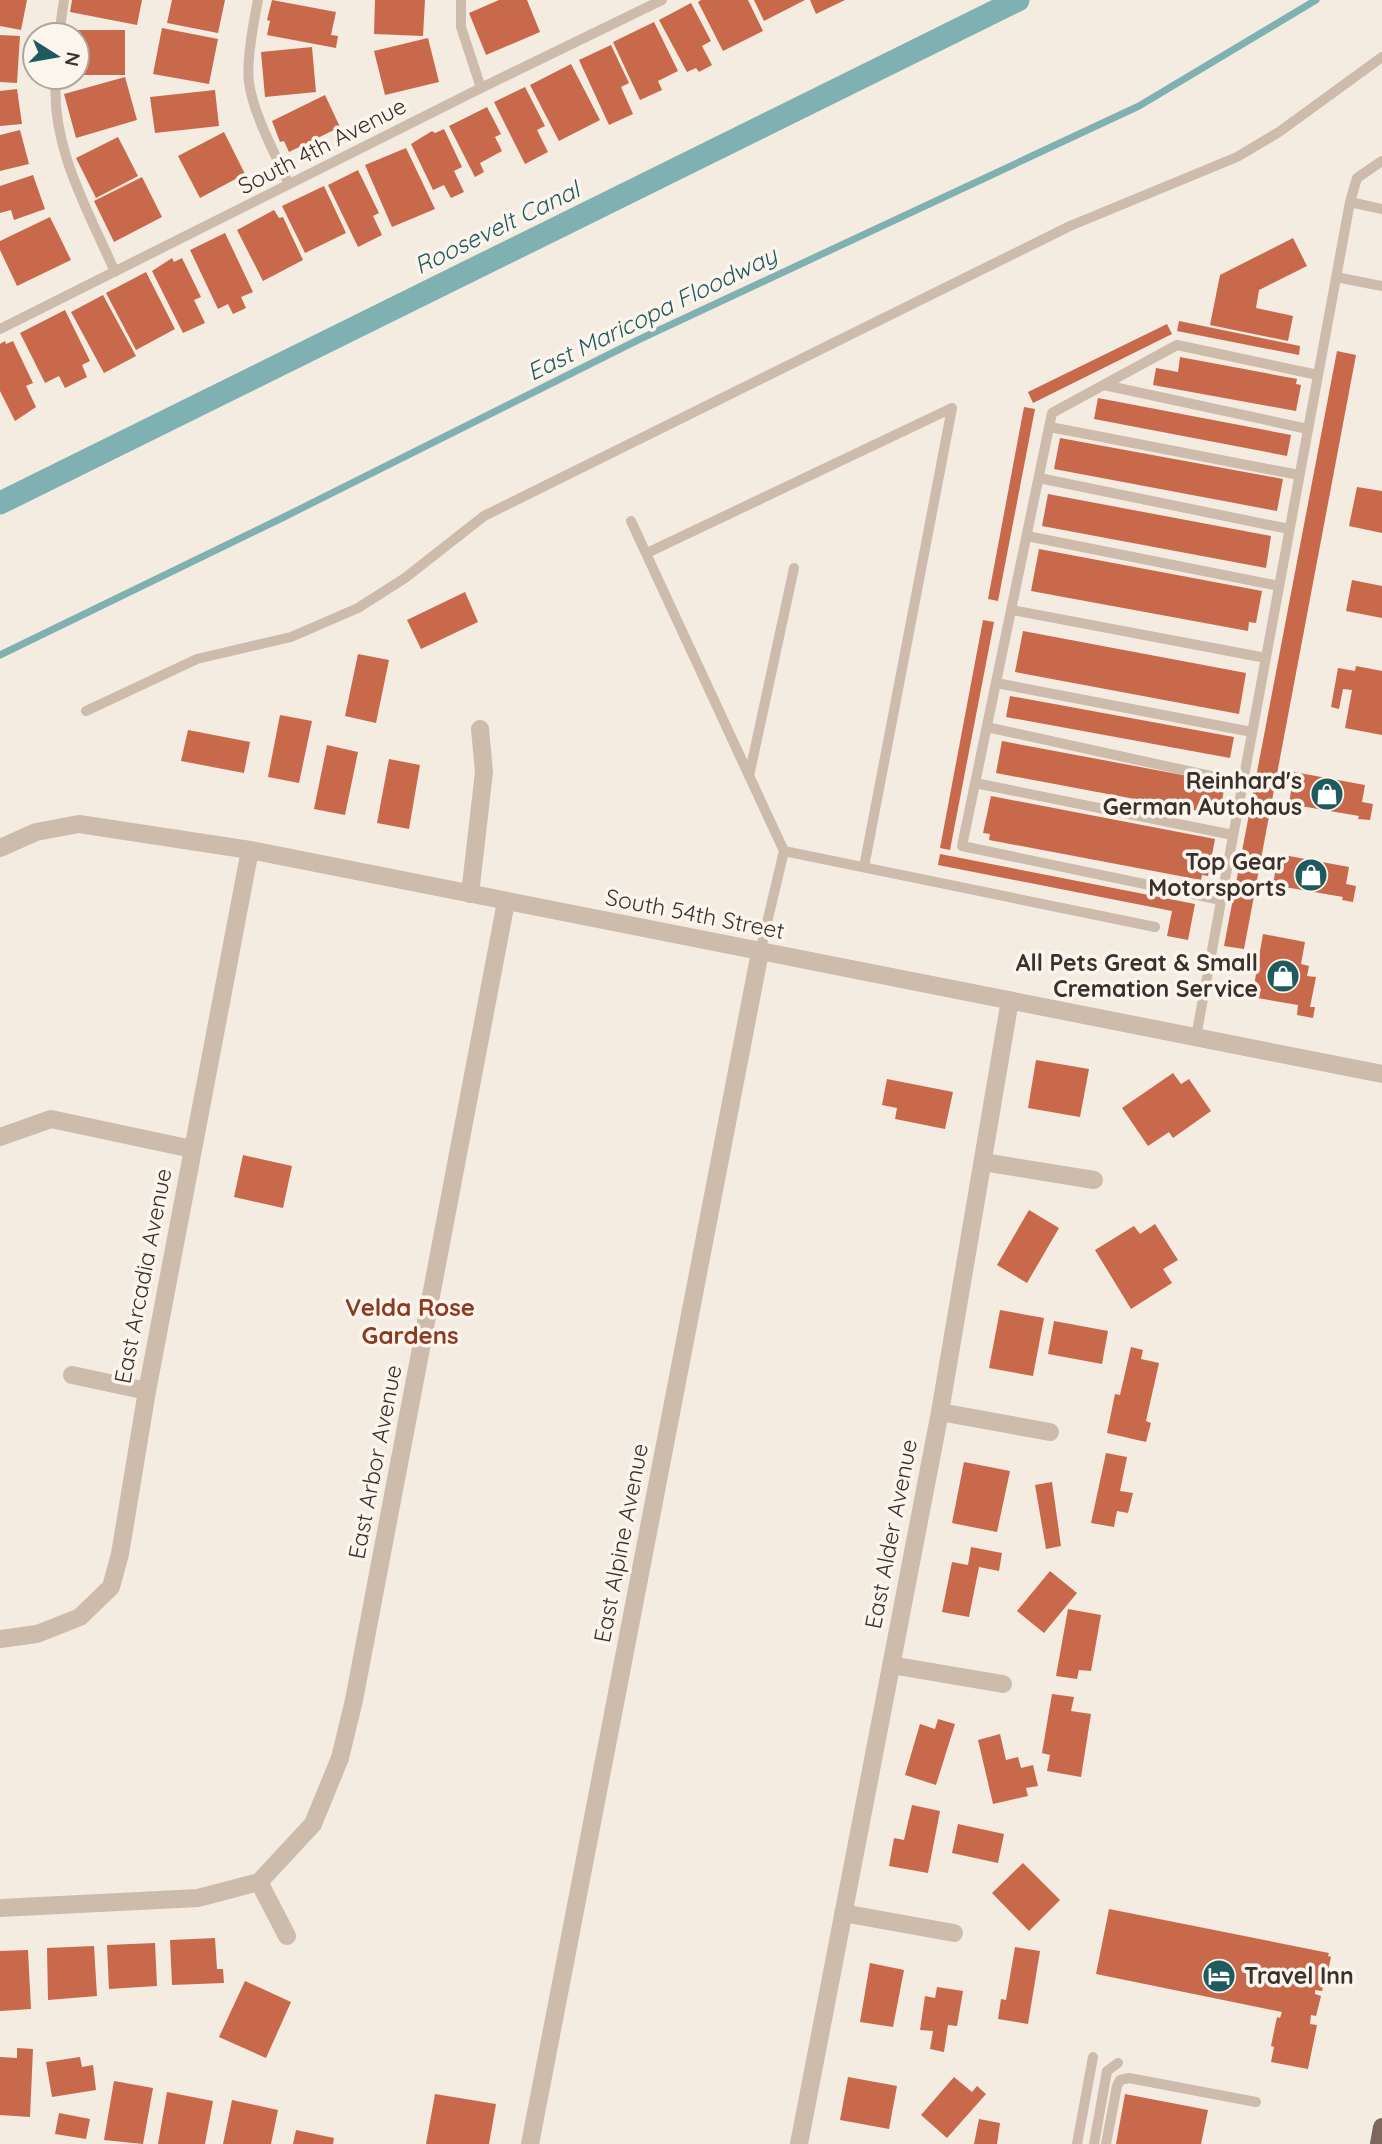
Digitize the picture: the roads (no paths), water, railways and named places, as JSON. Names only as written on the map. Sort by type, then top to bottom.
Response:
[{"type":"main road","points":[[1379,2144],[1382,2127]]},
{"type":"street","points":[[470,894],[484,772],[480,729]]},
{"type":"street","name":"South 54th Street","points":[[0,848],[36,832],[79,824],[250,850],[1382,1074]]},
{"type":"street","name":"East Arcadia Avenue","points":[[0,1639],[37,1634],[80,1617],[111,1587],[120,1554],[147,1391],[250,850]]},
{"type":"street","name":"East Arbor Avenue","points":[[259,1882],[313,1824],[340,1758],[354,1700],[506,902]]},
{"type":"street","name":"East Alpine Avenue","points":[[530,2144],[760,952]]},
{"type":"street","name":"East Alder Avenue","points":[[799,2144],[940,1412],[1010,1000]]},
{"type":"street","points":[[0,1137],[51,1119],[192,1149]]},
{"type":"street","points":[[983,1162],[1094,1180]]},
{"type":"street","points":[[72,1375],[147,1391]]},
{"type":"street","points":[[940,1412],[1050,1432]]},
{"type":"street","points":[[891,1665],[1003,1684]]},
{"type":"street","points":[[0,1909],[198,1898],[259,1882],[287,1936]]},
{"type":"street","points":[[843,1913],[954,1933]]},
{"type":"lane","points":[[61,21],[64,0]]},
{"type":"lane","points":[[258,0],[253,22],[249,82],[262,126],[289,184]]},
{"type":"lane","points":[[461,0],[461,27],[481,88]]},
{"type":"lane","name":"South 4th Avenue","points":[[0,329],[662,0]]},
{"type":"lane","points":[[86,711],[197,659],[291,637],[358,608],[405,579],[484,516],[1070,226],[1237,157],[1279,132],[1382,57]]},
{"type":"lane","points":[[54,91],[67,163],[114,272]]},
{"type":"lane","points":[[1196,1037],[1350,202],[1357,178],[1379,166]]},
{"type":"lane","points":[[1350,202],[1382,209]]},
{"type":"lane","points":[[1336,277],[1382,286]]},
{"type":"lane","points":[[1221,900],[962,846],[1052,414],[1177,345],[1318,375]]},
{"type":"lane","points":[[1104,385],[1308,429]]},
{"type":"lane","points":[[647,553],[952,408],[864,867]]},
{"type":"lane","points":[[1050,427],[1299,475]]},
{"type":"lane","points":[[1039,478],[1289,529]]},
{"type":"lane","points":[[631,521],[783,851],[760,952]]},
{"type":"lane","points":[[1027,536],[1279,586]]},
{"type":"lane","points":[[749,776],[793,568]]},
{"type":"lane","points":[[1012,610],[1266,658]]},
{"type":"lane","points":[[996,683],[1252,732]]},
{"type":"lane","points":[[987,727],[1242,783]]},
{"type":"lane","points":[[975,783],[1233,835]]},
{"type":"lane","points":[[783,851],[1156,926]]},
{"type":"lane","points":[[1077,2144],[1093,2057]]},
{"type":"lane","points":[[1094,2144],[1107,2071],[1118,2063]]},
{"type":"lane","points":[[1106,2144],[1120,2080],[1129,2078],[1256,2102]]},
{"type":"waterway","name":"Roosevelt Canal","points":[[0,503],[1018,0]]},
{"type":"waterway","name":"East Maricopa Floodway","points":[[0,655],[638,340],[1139,106],[1316,0]]},
{"type":"place","name":"Reinhard's German Autohaus","points":[[1327,794]]},
{"type":"place","name":"Top Gear Motorsports","points":[[1311,875]]},
{"type":"place","name":"All Pets Great & Small Cremation Service","points":[[1283,976]]},
{"type":"place","name":"Travel Inn","points":[[1219,1976]]},
{"type":"district","name":"Velda Rose Gardens","points":[[410,1322]]}]
